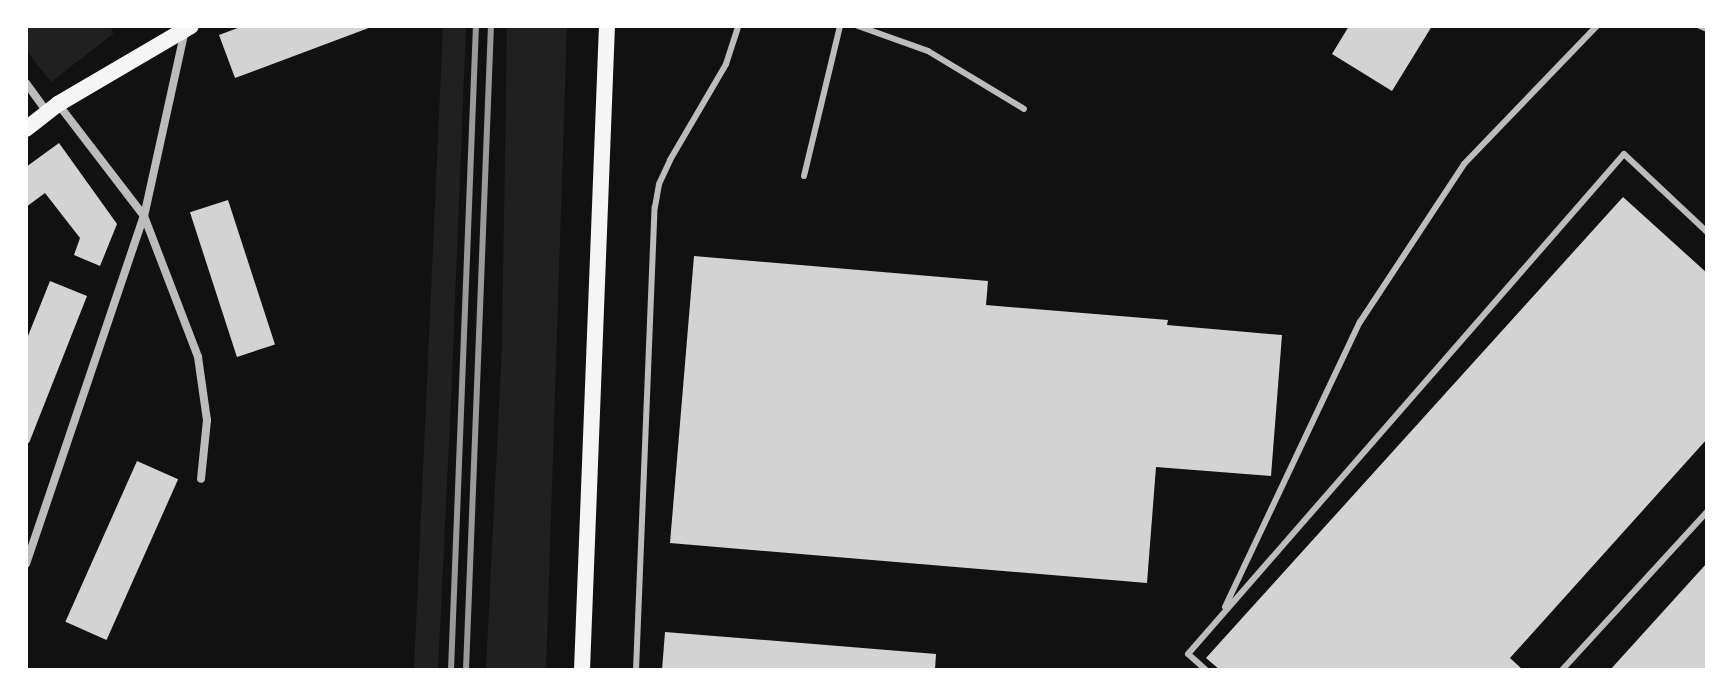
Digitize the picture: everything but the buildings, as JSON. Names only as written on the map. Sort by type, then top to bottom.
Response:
[{"type":"main road","points":[[582,670],[607,26]]},
{"type":"main road","points":[[26,129],[53,108],[188,28]]},
{"type":"street","points":[[26,564],[144,216],[188,28]]},
{"type":"street","points":[[26,83],[53,108],[144,216],[198,357],[207,420],[201,479]]},
{"type":"lane","points":[[636,670],[655,207],[670,160],[726,64],[738,26]]},
{"type":"lane","points":[[804,176],[840,26]]},
{"type":"lane","points":[[858,26],[928,51],[1024,109]]},
{"type":"lane","points":[[1221,616],[1360,322],[1464,164],[1597,26]]},
{"type":"lane","points":[[1700,26],[1707,29]]},
{"type":"lane","points":[[1206,670],[1188,654],[1624,154],[1707,232]]},
{"type":"lane","points":[[1562,670],[1707,512]]},
{"type":"shaded area","points":[[26,26],[111,26],[113,34],[51,82],[26,50]]},
{"type":"shaded area","points":[[443,26],[466,26],[451,400],[438,670],[414,670]]},
{"type":"shaded area","points":[[507,26],[567,26],[546,670],[486,670],[502,345]]},
{"type":"railway","points":[[451,670],[476,26]]},
{"type":"railway","points":[[466,670],[491,26]]}]
